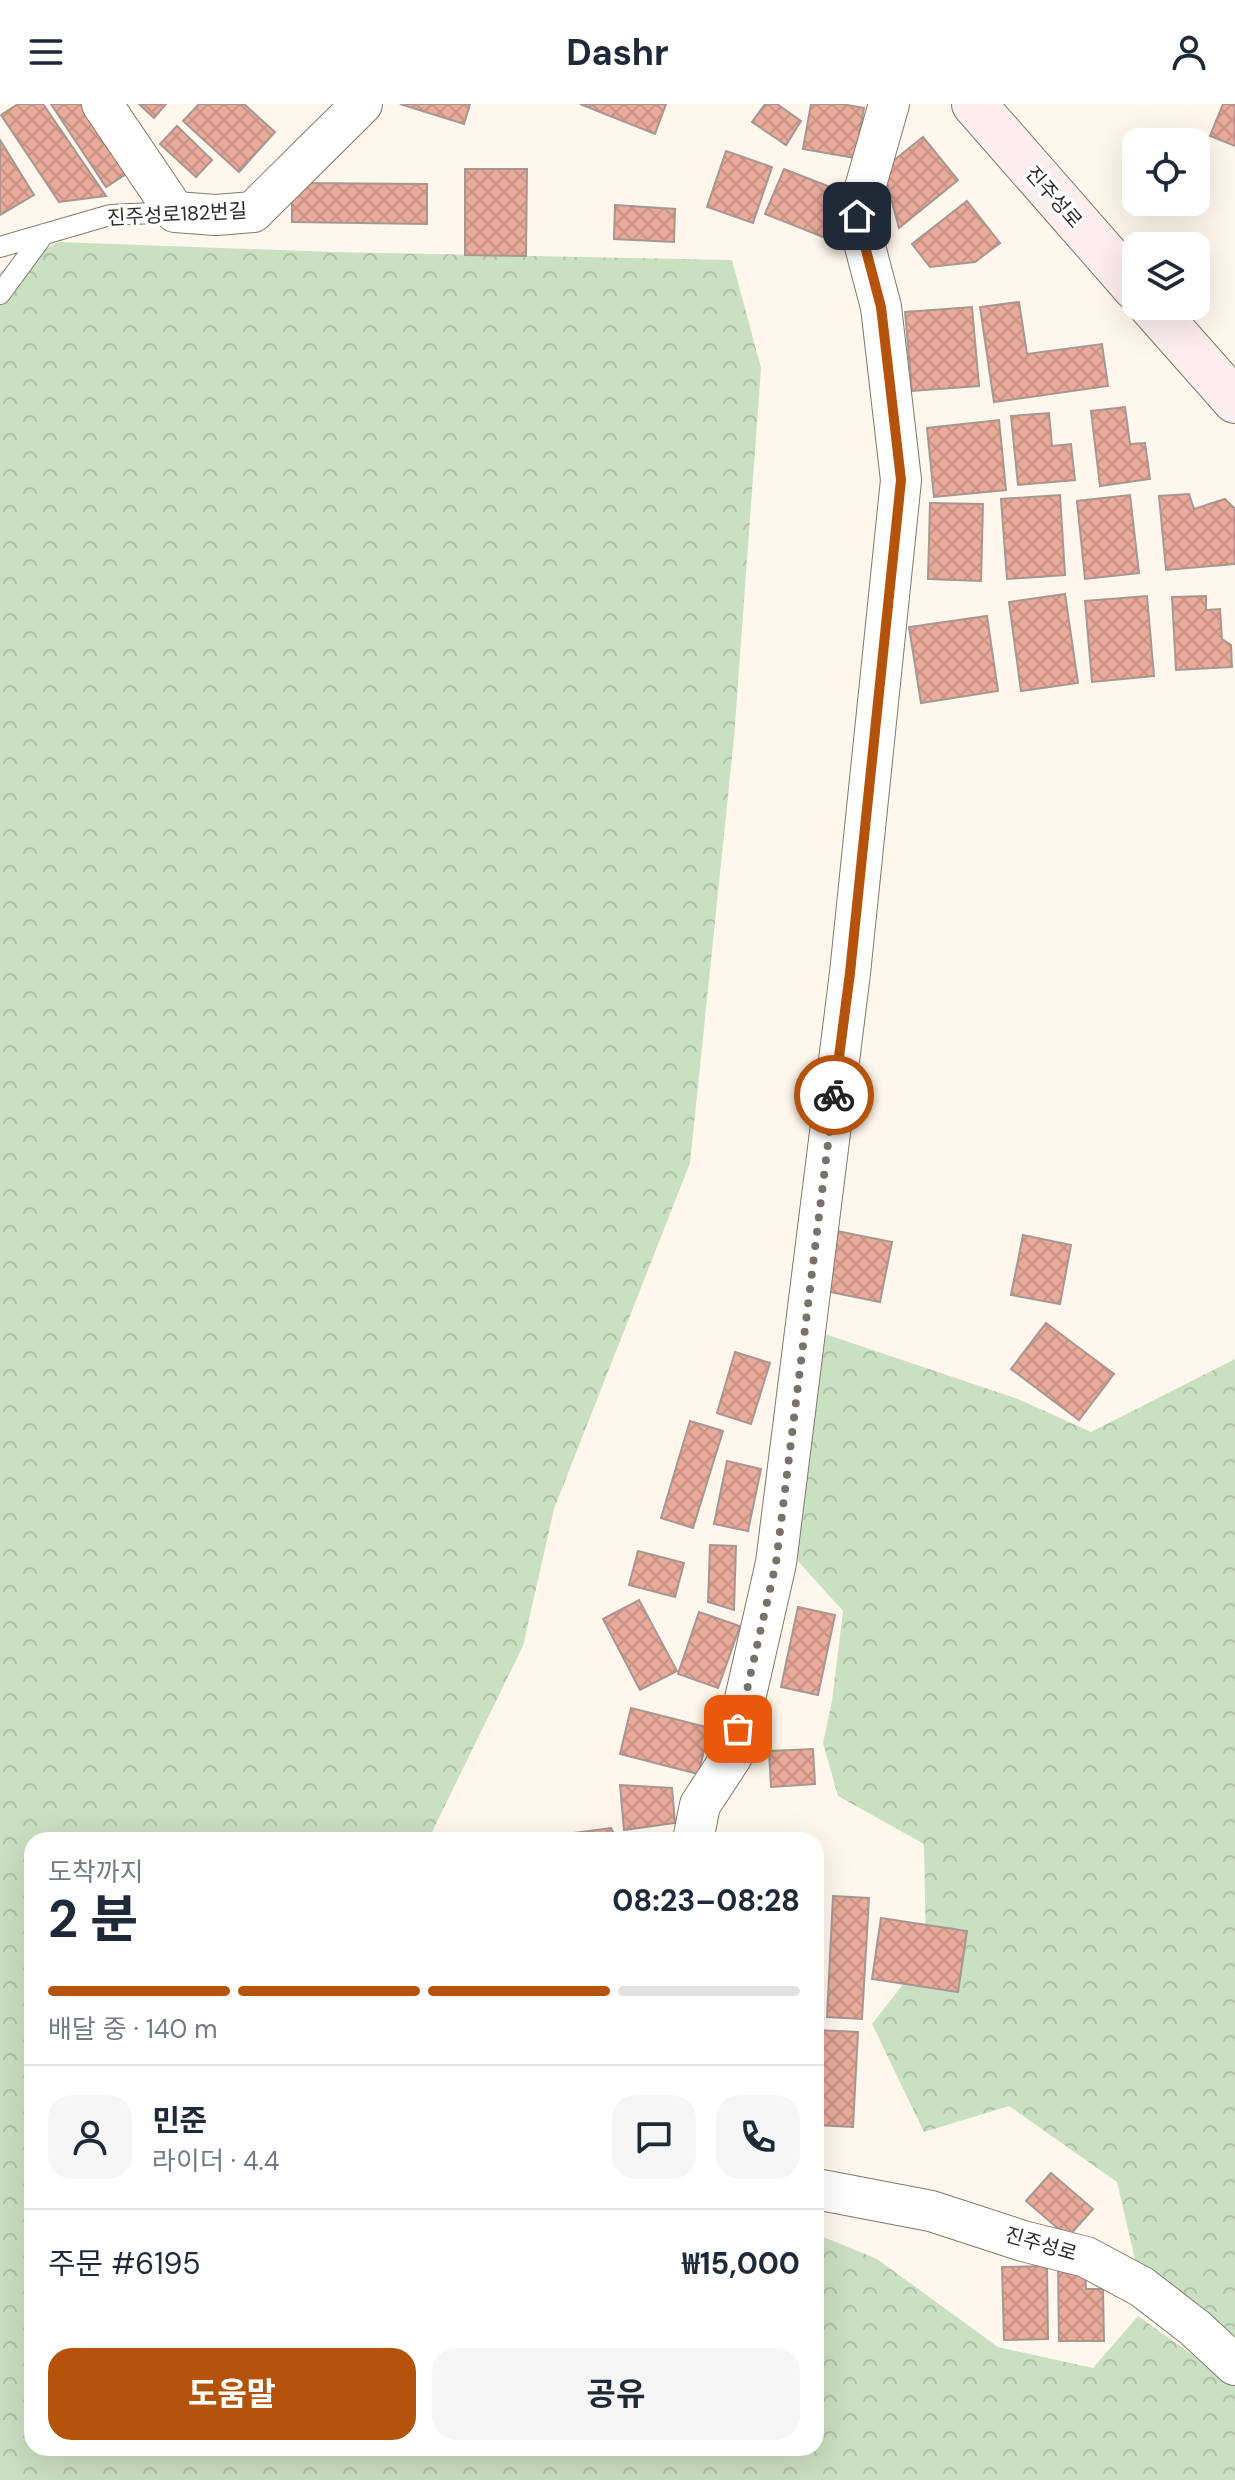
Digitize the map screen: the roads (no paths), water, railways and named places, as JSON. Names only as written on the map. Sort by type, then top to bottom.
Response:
[{"type":"main road","name":"진주성로","points":[[974,104],[1122,273]]},
{"type":"main road","points":[[1163,320],[1235,401]]},
{"type":"street","points":[[102,104],[175,212]]},
{"type":"street","name":"진주성로182번길","points":[[175,212],[216,215],[253,212],[362,104]]},
{"type":"street","points":[[695,1832],[700,1805],[732,1756],[776,1563],[850,973],[901,480],[881,307],[857,216],[889,104]]},
{"type":"street","name":"진주성로","points":[[824,2191],[931,2211],[1023,2241],[1086,2257],[1142,2287],[1195,2328],[1235,2365]]},
{"type":"lane","name":"진주성로182번길","points":[[0,247],[110,215],[175,212]]},
{"type":"lane","points":[[0,294],[44,234]]}]
